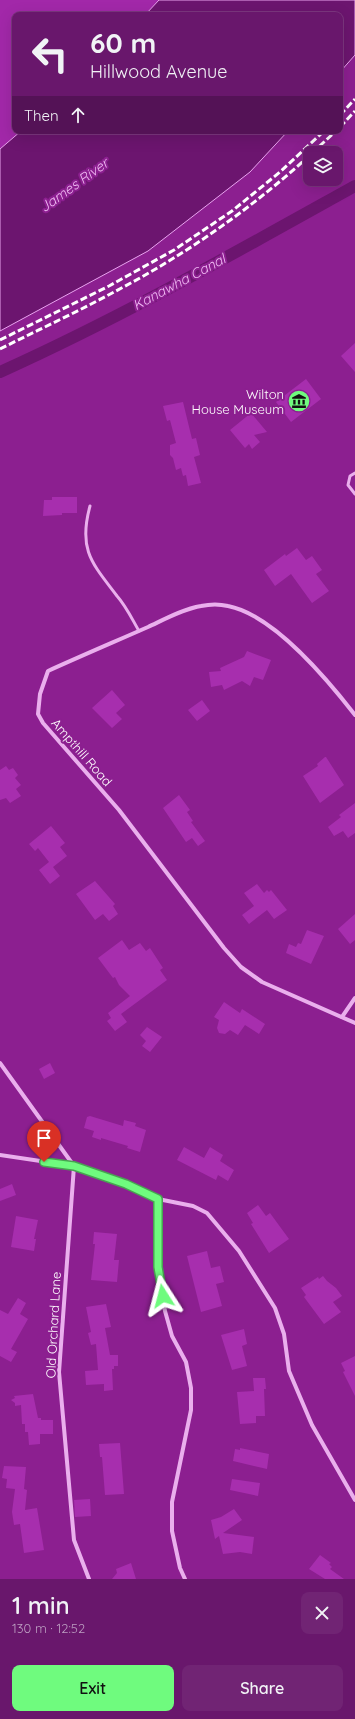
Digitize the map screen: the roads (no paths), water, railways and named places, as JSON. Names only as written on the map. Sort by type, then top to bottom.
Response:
[{"type":"street","name":"Ampthill Road","points":[[355,715],[330,684],[301,653],[264,622],[245,611],[228,606],[212,604],[186,610],[48,671],[40,694],[38,714],[43,723],[119,810],[224,948],[242,967],[262,982],[355,1023]]},
{"type":"street","points":[[342,1017],[355,998]]},
{"type":"street","points":[[0,1063],[74,1166]]},
{"type":"street","points":[[0,1155],[74,1166],[126,1184],[158,1199],[193,1206],[207,1213],[239,1251],[275,1308],[284,1334],[289,1371],[312,1424],[355,1500]]},
{"type":"street","name":"Old Orchard Lane","points":[[74,1166],[59,1372],[74,1540],[89,1579]]},
{"type":"street","points":[[158,1199],[158,1267],[165,1311],[172,1336],[186,1362],[191,1388],[191,1410],[172,1502],[172,1531],[180,1568],[185,1579]]},
{"type":"lane","points":[[355,473],[350,476],[348,485],[355,494]]},
{"type":"lane","points":[[90,506],[84,534],[86,549],[91,561],[118,597],[139,631]]},
{"type":"water","points":[[159,0],[355,0],[355,55],[343,69],[343,12],[148,12]]},
{"type":"water","name":"James River","points":[[18,134],[285,134],[250,172],[148,251],[0,331],[0,149]]},
{"type":"waterway","name":"Kanawha Canal","points":[[0,372],[135,306],[355,186]]},
{"type":"railway","points":[[343,112],[355,99]]},
{"type":"railway","points":[[343,124],[355,111]]},
{"type":"railway","points":[[0,340],[109,286],[174,250],[232,211],[280,172],[321,134]]},
{"type":"railway","points":[[320,146],[333,134]]},
{"type":"railway","points":[[0,349],[72,314],[140,278],[192,247],[241,212],[303,161]]},
{"type":"place","name":"Wilton House Museum","points":[[299,401]]}]
